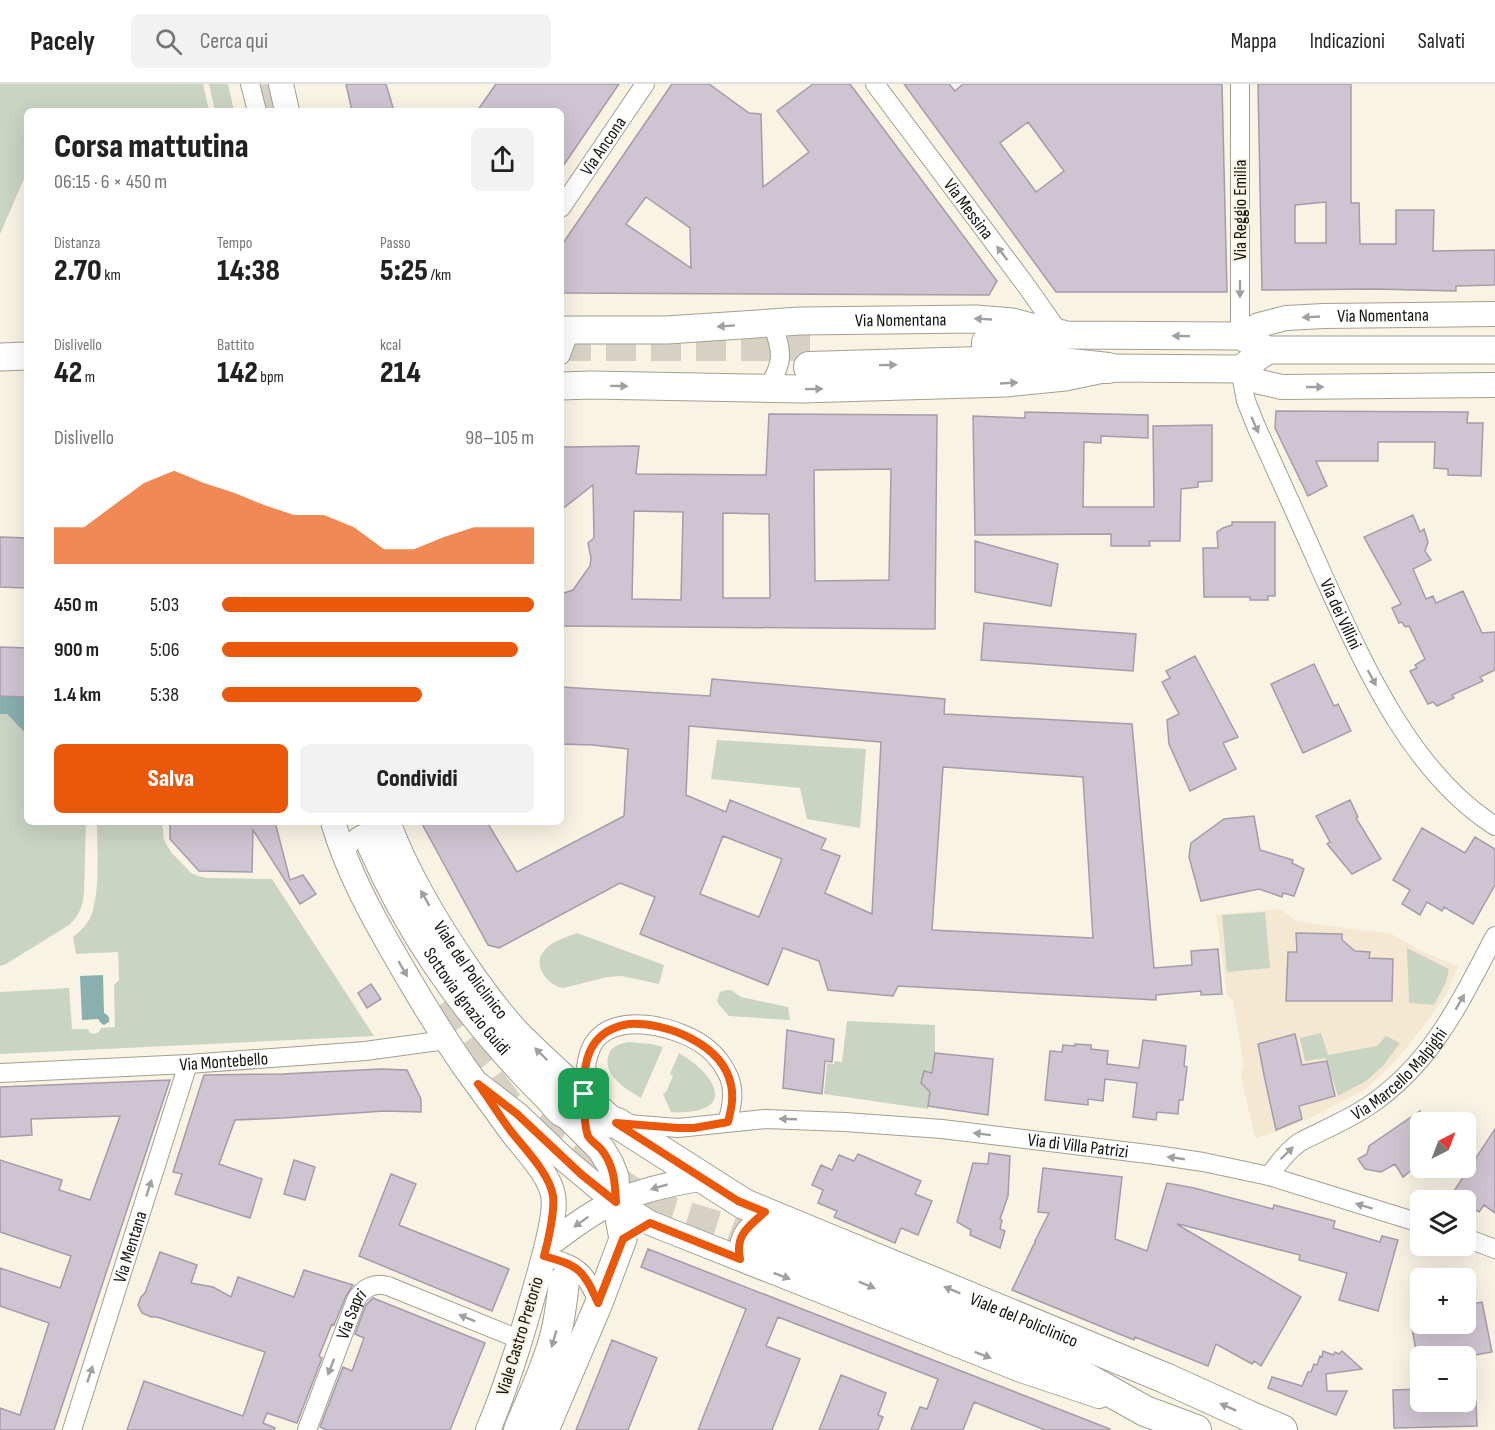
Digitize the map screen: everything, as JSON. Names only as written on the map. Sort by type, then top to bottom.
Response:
[{"type":"main road","name":"Via Nomentana","points":[[566,330],[667,330],[800,321],[976,319],[1012,322],[1061,335],[1240,336],[1268,350],[1495,350]]},
{"type":"main road","points":[[1061,335],[809,357],[1012,361],[1108,368],[1240,369],[1268,350]]},
{"type":"main road","points":[[0,357],[24,356]]},
{"type":"main road","points":[[565,379],[591,385],[831,389],[1006,383],[1065,377],[1108,368]]},
{"type":"main road","name":"Sottovia Ignazio Guidi","points":[[385,835],[391,886],[414,928],[451,984],[504,1050],[580,1115]]},
{"type":"main road","points":[[545,1430],[623,1239],[616,1202],[615,1177],[610,1164],[580,1115]]},
{"type":"main road","name":"Viale del Policlinico","points":[[580,1115],[616,1123],[738,1201],[1165,1378],[1282,1430]]},
{"type":"main road","points":[[747,1250],[1054,1360],[1145,1411],[1196,1430]]},
{"type":"main road","points":[[519,1430],[555,1339],[564,1281]]},
{"type":"street","points":[[250,84],[256,108]]},
{"type":"street","points":[[281,84],[286,108]]},
{"type":"street","name":"Via Ancona","points":[[564,204],[645,84]]},
{"type":"street","name":"Via Messina","points":[[875,84],[1061,335]]},
{"type":"street","name":"Via Reggio Emilia","points":[[1240,84],[1240,336]]},
{"type":"street","name":"Via Nomentana","points":[[1240,336],[1259,325],[1286,318],[1495,314]]},
{"type":"street","points":[[767,389],[777,372],[781,355],[772,323]]},
{"type":"street","points":[[564,347],[566,330]]},
{"type":"street","points":[[1240,369],[1260,382],[1282,387],[1495,385]]},
{"type":"street","name":"Via dei Villini","points":[[1240,369],[1246,401],[1256,426],[1353,642],[1373,680],[1411,741],[1440,780],[1462,801],[1495,826]]},
{"type":"street","points":[[334,825],[343,856],[387,942],[446,1040],[478,1084],[517,1114],[577,1170],[616,1202],[650,1223],[747,1250]]},
{"type":"street","points":[[343,856],[349,844],[363,834],[374,831],[385,835]]},
{"type":"street","name":"Via Marcello Malpighi","points":[[1269,1176],[1279,1161],[1300,1142],[1367,1107],[1411,1071],[1444,1029],[1466,993],[1495,936]]},
{"type":"street","points":[[580,1115],[587,1062],[593,1045],[603,1034],[616,1027],[650,1025],[677,1033],[700,1043],[722,1064],[729,1076],[732,1100],[728,1122],[694,1128],[616,1123]]},
{"type":"street","name":"Via Montebello","points":[[0,1073],[188,1064],[365,1051],[446,1040]]},
{"type":"street","name":"Via Mentana","points":[[72,1430],[188,1064]]},
{"type":"street","name":"Viale Castro Pretorio","points":[[478,1084],[541,1169],[553,1195],[545,1251],[521,1340],[488,1430]]},
{"type":"street","name":"Via di Villa Patrizi","points":[[728,1122],[786,1119],[942,1129],[1203,1162],[1269,1176],[1410,1220]]},
{"type":"street","points":[[598,1303],[587,1279],[579,1270],[545,1251],[589,1216],[616,1202],[664,1185],[703,1178]]},
{"type":"street","points":[[747,1250],[739,1245],[741,1236],[765,1212]]},
{"type":"street","points":[[623,1239],[650,1223]]},
{"type":"street","points":[[1476,1242],[1495,1249]]},
{"type":"street","name":"Via Sapri","points":[[307,1430],[356,1300],[360,1294],[376,1284],[388,1286],[521,1340]]},
{"type":"shaded area","points":[[1280,909],[1297,921],[1390,933],[1423,952],[1458,966],[1446,995],[1428,1020],[1395,1062],[1364,1090],[1310,1118],[1255,1138],[1241,1076],[1244,1064],[1233,1000],[1227,995],[1216,915]]},
{"type":"green space","points":[[0,84],[203,84],[208,108],[24,108],[24,179],[0,234]]},
{"type":"green space","points":[[209,84],[228,84],[233,108],[214,108]]},
{"type":"green space","points":[[0,714],[7,714],[24,732],[24,825],[86,825],[84,893],[78,914],[69,925],[0,966]]},
{"type":"green space","points":[[717,740],[866,749],[860,828],[807,819],[800,788],[711,779]]},
{"type":"green space","points":[[97,825],[162,825],[164,840],[171,852],[191,873],[206,878],[272,879],[374,1036],[0,1054],[0,992],[69,988],[72,1029],[88,1029],[94,1034],[101,1028],[115,1027],[114,985],[119,980],[118,952],[76,954],[73,937],[84,927],[93,911],[98,873]]},
{"type":"green space","points":[[1265,912],[1270,968],[1227,972],[1222,915]]},
{"type":"green space","points":[[577,933],[664,965],[659,984],[622,976],[607,977],[563,988],[552,984],[541,969],[540,957],[550,945]]},
{"type":"green space","points":[[1407,948],[1449,969],[1446,982],[1434,1005],[1409,1003]]},
{"type":"green space","points":[[731,990],[741,997],[788,1007],[790,1020],[729,1016],[717,1001],[720,992]]},
{"type":"green space","points":[[847,1021],[935,1025],[935,1053],[928,1109],[824,1094],[827,1063],[842,1062]]},
{"type":"green space","points":[[1321,1033],[1328,1055],[1377,1046],[1386,1036],[1400,1043],[1383,1066],[1366,1081],[1338,1096],[1326,1058],[1305,1061],[1300,1038]]},
{"type":"green space","points":[[628,1042],[663,1047],[641,1098],[617,1081],[609,1069],[610,1051]]},
{"type":"green space","points":[[679,1053],[705,1073],[712,1083],[715,1093],[713,1101],[706,1108],[671,1112],[663,1094],[673,1076],[670,1074]]},
{"type":"water","points":[[0,696],[24,697],[24,732],[7,714],[0,714]]},
{"type":"water","points":[[103,975],[104,1013],[109,1020],[104,1025],[98,1019],[82,1020],[80,976]]},
{"type":"pier","points":[[0,447],[24,448],[24,538],[0,537]]},
{"type":"building","points":[[346,84],[386,84],[393,108],[351,108]]},
{"type":"building","points":[[496,84],[619,84],[564,165],[564,108],[479,108]]},
{"type":"building","points":[[672,84],[709,84],[749,113],[761,114],[763,187],[809,152],[777,111],[813,84],[850,84],[997,281],[989,295],[564,293],[564,242]],"holes":[[[646,197],[690,228],[691,268],[626,224]]]},
{"type":"building","points":[[904,84],[949,84],[955,91],[963,84],[1222,84],[1227,292],[1056,292]],"holes":[[[1028,122],[1064,171],[1036,192],[1000,143]]]},
{"type":"building","points":[[1258,84],[1351,84],[1351,203],[1359,203],[1360,244],[1396,244],[1396,210],[1434,210],[1433,251],[1495,250],[1495,285],[1456,286],[1456,291],[1262,290]],"holes":[[[1326,202],[1326,243],[1295,243],[1295,205]]]},
{"type":"building","points":[[1276,411],[1468,412],[1467,423],[1483,423],[1481,476],[1448,475],[1448,469],[1434,468],[1435,442],[1378,442],[1378,461],[1316,461],[1327,486],[1308,496],[1275,428]]},
{"type":"building","points":[[1025,412],[1148,415],[1148,438],[1101,436],[1101,443],[1084,442],[1083,507],[1154,507],[1153,426],[1212,425],[1212,481],[1198,482],[1198,487],[1181,489],[1180,541],[1149,541],[1150,546],[1111,546],[1111,534],[975,535],[973,416],[1025,418]]},
{"type":"building","points":[[769,414],[937,415],[935,629],[564,626],[564,593],[573,590],[590,566],[588,543],[594,538],[593,485],[564,508],[564,447],[639,446],[636,474],[766,475]],"holes":[[[891,469],[889,580],[815,581],[814,470]],[[634,511],[683,512],[681,600],[632,599]],[[723,513],[769,514],[770,598],[723,598]]]},
{"type":"building","points":[[1413,515],[1420,532],[1424,529],[1428,542],[1425,551],[1431,560],[1413,569],[1426,599],[1433,596],[1436,603],[1463,591],[1482,633],[1495,632],[1495,670],[1480,677],[1483,681],[1452,695],[1454,698],[1437,706],[1433,702],[1428,704],[1410,671],[1417,668],[1415,665],[1425,659],[1409,626],[1405,627],[1402,622],[1399,623],[1392,608],[1401,604],[1364,537]]},
{"type":"building","points":[[1232,522],[1275,522],[1275,596],[1268,596],[1268,600],[1250,600],[1250,597],[1204,597],[1203,548],[1218,548],[1217,532],[1232,525]]},
{"type":"building","points":[[0,537],[24,538],[24,588],[0,587]]},
{"type":"building","points":[[975,541],[1058,564],[1051,606],[975,592]]},
{"type":"building","points":[[984,623],[1136,634],[1133,671],[981,660]]},
{"type":"building","points":[[0,647],[24,648],[24,697],[0,696]]},
{"type":"building","points":[[1195,656],[1238,737],[1223,743],[1236,769],[1190,791],[1169,744],[1167,720],[1179,714],[1162,682],[1170,678],[1166,671]]},
{"type":"building","points":[[1314,664],[1334,706],[1338,704],[1351,731],[1303,753],[1271,684]]},
{"type":"building","points":[[712,679],[945,699],[944,714],[1132,724],[1154,968],[1192,965],[1191,951],[1218,949],[1222,994],[1201,995],[1201,991],[1156,995],[1156,1000],[898,986],[893,996],[828,990],[819,961],[783,948],[768,985],[640,934],[655,897],[620,883],[499,948],[488,945],[423,825],[489,825],[517,872],[624,816],[628,749],[564,744],[564,687],[710,696]],"holes":[[[689,726],[881,742],[872,914],[825,893],[840,856],[821,849],[826,839],[730,800],[726,812],[686,795]],[[943,767],[1083,777],[1093,938],[932,930]],[[723,836],[782,859],[759,917],[700,894]]]},
{"type":"building","points":[[1350,800],[1358,817],[1356,818],[1381,859],[1352,874],[1327,844],[1330,842],[1316,816]]},
{"type":"building","points":[[1254,816],[1260,850],[1293,860],[1292,863],[1304,869],[1294,896],[1283,893],[1282,897],[1259,889],[1201,901],[1189,857],[1191,843],[1224,819]]},
{"type":"building","points":[[170,825],[276,825],[290,880],[303,875],[316,894],[300,904],[253,830],[252,872],[199,871],[170,839]]},
{"type":"building","points":[[1422,828],[1465,853],[1475,837],[1495,849],[1495,885],[1473,924],[1444,907],[1442,911],[1427,902],[1420,915],[1402,904],[1410,890],[1393,880]]},
{"type":"building","points":[[1296,933],[1342,934],[1342,940],[1355,951],[1370,952],[1369,958],[1393,959],[1392,1001],[1286,1001],[1288,952],[1297,952]]},
{"type":"building","points":[[371,984],[381,999],[367,1008],[358,993]]},
{"type":"building","points":[[787,1030],[834,1039],[832,1062],[825,1061],[822,1094],[783,1088]]},
{"type":"building","points":[[1295,1034],[1302,1065],[1327,1061],[1335,1096],[1299,1106],[1302,1119],[1276,1130],[1258,1044]]},
{"type":"building","points":[[1143,1040],[1186,1046],[1184,1066],[1187,1067],[1183,1100],[1179,1100],[1178,1114],[1157,1112],[1156,1120],[1133,1117],[1137,1083],[1105,1079],[1103,1101],[1088,1099],[1088,1105],[1045,1100],[1050,1051],[1062,1052],[1063,1045],[1091,1045],[1091,1049],[1108,1051],[1107,1064],[1139,1068]]},
{"type":"building","points":[[935,1053],[993,1059],[988,1115],[928,1106],[930,1092],[921,1083],[924,1071],[932,1073]]},
{"type":"building","points":[[407,1070],[421,1099],[421,1112],[384,1111],[235,1120],[219,1164],[262,1179],[250,1218],[175,1194],[182,1174],[173,1172],[204,1075]]},
{"type":"building","points":[[170,1080],[54,1430],[0,1430],[0,1408],[20,1415],[49,1323],[0,1306],[0,1268],[60,1288],[71,1256],[0,1232],[0,1160],[62,1180],[59,1190],[90,1200],[120,1116],[31,1119],[32,1135],[0,1137],[0,1087]]},
{"type":"building","points":[[1410,1118],[1410,1171],[1403,1177],[1395,1164],[1381,1172],[1365,1169],[1358,1159],[1367,1154],[1369,1146]]},
{"type":"building","points":[[1495,1129],[1495,1213],[1484,1205],[1479,1212],[1476,1210],[1476,1190],[1455,1190],[1463,1178],[1476,1178],[1476,1158]]},
{"type":"building","points":[[989,1153],[1010,1156],[1008,1196],[1000,1219],[1002,1220],[1000,1229],[1005,1231],[1000,1248],[970,1235],[971,1230],[957,1222],[973,1163],[988,1164]]},
{"type":"building","points":[[858,1154],[921,1181],[915,1194],[932,1201],[918,1235],[901,1228],[895,1243],[834,1217],[837,1211],[818,1203],[823,1190],[812,1185],[821,1165],[832,1170],[839,1155],[854,1161]]},
{"type":"building","points":[[294,1160],[315,1167],[305,1200],[284,1194]]},
{"type":"building","points":[[1043,1168],[1122,1177],[1115,1239],[1147,1251],[1167,1183],[1273,1209],[1274,1205],[1335,1221],[1333,1228],[1380,1242],[1382,1236],[1398,1240],[1378,1311],[1339,1300],[1347,1273],[1299,1260],[1300,1255],[1178,1224],[1301,1297],[1261,1366],[1254,1361],[1252,1364],[1216,1344],[1208,1366],[1135,1337],[1134,1340],[1012,1290],[1049,1213],[1038,1212]]},
{"type":"building","points":[[391,1174],[416,1184],[399,1225],[509,1269],[492,1311],[359,1256]]},
{"type":"building","points":[[648,1249],[1110,1430],[1045,1430],[974,1402],[963,1430],[911,1430],[920,1407],[927,1409],[938,1379],[778,1317],[766,1346],[800,1359],[772,1430],[698,1430],[746,1309],[641,1267]]},
{"type":"building","points":[[160,1252],[197,1265],[191,1283],[213,1287],[231,1297],[238,1277],[294,1297],[304,1270],[353,1285],[334,1325],[332,1324],[319,1356],[322,1358],[297,1423],[267,1413],[263,1423],[275,1428],[274,1430],[127,1430],[144,1381],[243,1416],[265,1352],[142,1313],[138,1305],[145,1293]]},
{"type":"building","points":[[373,1298],[485,1343],[450,1430],[327,1430],[320,1427],[343,1367],[352,1371],[364,1338],[355,1334],[366,1305]]},
{"type":"building","points":[[1482,1302],[1492,1352],[1476,1355],[1476,1346],[1415,1346],[1413,1334],[1476,1334],[1476,1303]]},
{"type":"building","points":[[612,1340],[657,1358],[628,1430],[576,1430]]},
{"type":"building","points":[[1323,1351],[1333,1355],[1335,1352],[1339,1354],[1342,1351],[1362,1369],[1326,1374],[1327,1391],[1347,1391],[1336,1415],[1268,1388],[1272,1377],[1302,1386],[1308,1372],[1311,1372],[1314,1364],[1317,1365],[1320,1356],[1322,1357]]},
{"type":"building","points":[[841,1375],[886,1393],[878,1415],[883,1417],[878,1430],[819,1430]]},
{"type":"building","points":[[1410,1389],[1410,1412],[1476,1412],[1476,1401],[1477,1426],[1394,1428],[1393,1390]]},
{"type":"tunnel","points":[[265,84],[270,108]]},
{"type":"tunnel","points":[[564,346],[810,346]]},
{"type":"tunnel","points":[[436,1008],[512,1109]]},
{"type":"tunnel","points":[[538,1120],[596,1168],[645,1200],[672,1212],[754,1240]]},
{"type":"route","points":[[638,1024],[663,1028],[700,1043],[712,1053],[722,1064],[732,1087],[728,1122],[694,1128],[660,1128],[616,1123],[738,1201],[765,1212],[741,1236],[740,1259],[650,1223],[623,1239],[598,1303],[584,1274],[569,1264],[544,1256],[553,1205],[549,1183],[478,1084],[530,1125],[582,1175],[616,1202],[615,1177],[610,1164],[601,1149],[589,1137],[584,1094],[587,1062],[593,1045],[603,1034],[616,1027],[638,1024]]}]
